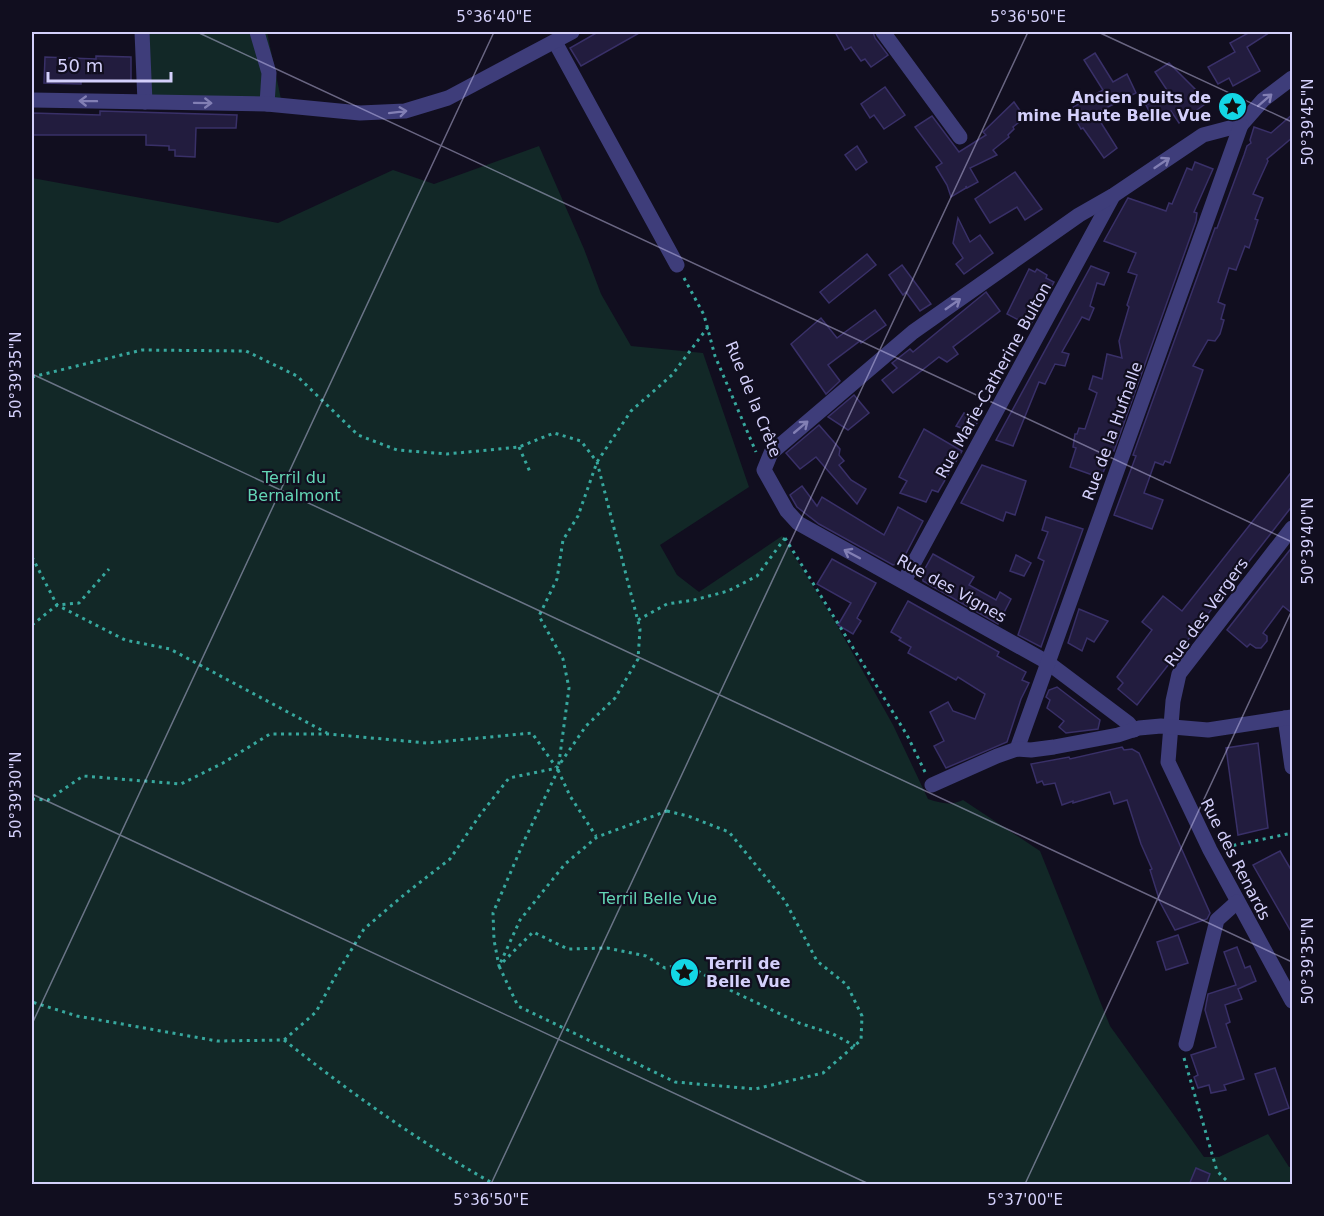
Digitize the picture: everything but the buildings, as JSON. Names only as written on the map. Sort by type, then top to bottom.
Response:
[{"type":"street","points":[[142,32],[145,102]]},
{"type":"street","points":[[257,32],[268,73],[267,104]]},
{"type":"street","points":[[32,100],[267,104],[360,113],[405,111],[448,98],[572,32]]},
{"type":"street","points":[[883,32],[960,136]]},
{"type":"street","points":[[555,42],[677,265]]},
{"type":"street","points":[[1240,125],[1263,100],[1293,78]]},
{"type":"street","name":"Rue de la Crête","points":[[764,470],[771,453],[913,332],[1079,214],[1114,195],[1203,135],[1240,125]]},
{"type":"street","name":"Rue de la Hufnalle","points":[[1017,749],[1240,125]]},
{"type":"street","name":"Rue Marie-Catherine Bulton","points":[[904,581],[1114,195]]},
{"type":"street","name":"Rue des Vignes","points":[[764,470],[787,511],[798,523],[1047,662],[1128,723],[1134,730]]},
{"type":"street","name":"Rue des Vergers","points":[[1170,727],[1179,674],[1293,528]]},
{"type":"street","points":[[932,785],[1017,749],[1054,747],[1161,726],[1208,730],[1289,718],[1293,766]]},
{"type":"street","name":"Rue des Renards","points":[[1170,727],[1168,762],[1237,902],[1293,1001]]},
{"type":"street","points":[[1186,1044],[1217,920],[1237,902]]},
{"type":"path","name":"Rue de la Crête","points":[[677,265],[704,315],[715,356],[764,470]]},
{"type":"path","points":[[558,769],[569,688],[563,659],[539,616],[557,579],[563,540],[578,516],[597,462],[631,411],[672,375],[708,327]]},
{"type":"path","points":[[32,377],[142,350],[246,351],[297,376],[358,435],[397,450],[447,454],[519,447],[554,433],[581,441],[597,462],[640,629],[638,659],[615,698],[586,726],[558,769],[525,839],[493,913],[494,940],[499,966],[518,1006],[675,1082],[755,1089],[823,1073],[861,1040],[862,1016],[847,985],[817,961],[784,901],[729,832],[688,816],[667,811],[597,837],[565,864],[520,921],[499,966]]},
{"type":"path","points":[[519,447],[530,472]]},
{"type":"path","points":[[638,620],[667,604],[728,591],[757,576],[798,523]]},
{"type":"path","points":[[785,538],[907,735],[932,785]]},
{"type":"path","points":[[32,557],[57,605],[125,640],[170,649],[328,734]]},
{"type":"path","points":[[32,625],[57,605],[79,603],[109,569]]},
{"type":"path","points":[[32,799],[48,800],[83,776],[181,784],[223,763],[270,734],[328,734],[427,743],[532,733],[558,769],[570,796],[597,837]]},
{"type":"path","points":[[284,1040],[316,1012],[364,929],[450,859],[509,778],[558,769]]},
{"type":"path","points":[[1210,850],[1293,833]]},
{"type":"path","points":[[499,966],[533,932],[568,949],[607,948],[646,956],[665,968],[686,964],[730,990],[799,1023],[833,1034],[855,1046]]},
{"type":"path","points":[[32,1002],[77,1016],[217,1041],[284,1040],[342,1086],[442,1155],[494,1185]]},
{"type":"path","points":[[1186,1044],[1184,1059],[1217,1171],[1230,1185]]},
{"type":"green space","points":[[146,32],[267,32],[282,104],[147,96]]},
{"type":"green space","points":[[539,146],[601,294],[631,346],[703,353],[749,487],[660,545],[677,575],[699,592],[782,536],[838,627],[893,725],[928,799],[941,803],[963,800],[1040,851],[1110,1026],[1204,1157],[1219,1157],[1268,1134],[1289,1167],[1292,1167],[1292,1184],[32,1184],[32,178],[278,223],[393,170],[434,184]]},
{"type":"place","name":"Ancien puits de mine Haute Belle Vue","points":[[1232,106]]},
{"type":"place","name":"Terril de Belle Vue","points":[[685,972]]},
{"type":"park label","name":"Terril du Bernalmont","points":[[294,486]]},
{"type":"park label","name":"Terril Belle Vue","points":[[658,898]]}]
